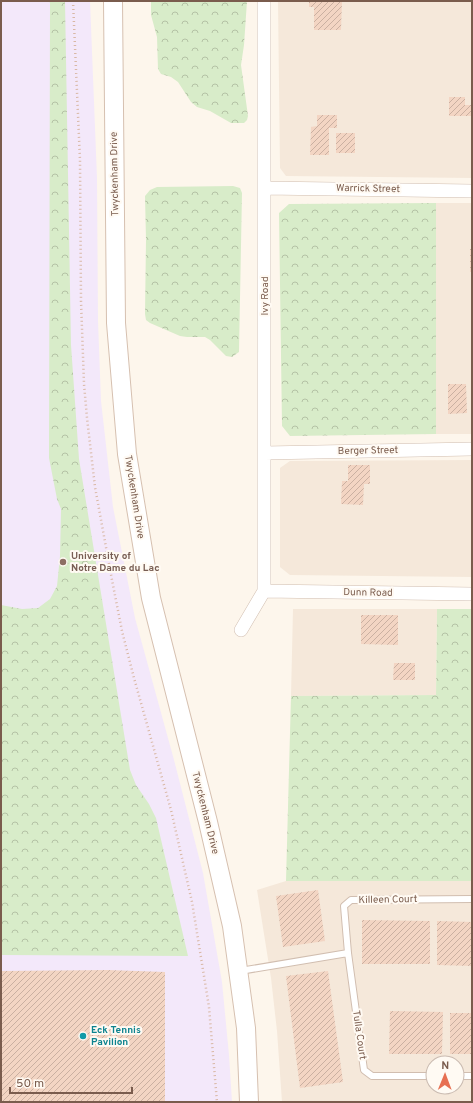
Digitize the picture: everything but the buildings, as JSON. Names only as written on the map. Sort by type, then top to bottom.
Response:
[{"type":"street","name":"Twyckenham Drive","points":[[113,1],[116,323],[127,454],[151,598],[208,822],[232,926],[246,1028],[249,1102]]},
{"type":"street","name":"Ivy Road","points":[[264,1],[264,591]]},
{"type":"street","name":"Warrick Street","points":[[265,188],[472,191]]},
{"type":"street","name":"Berger Street","points":[[265,453],[472,449]]},
{"type":"street","name":"Dunn Road","points":[[264,591],[472,594]]},
{"type":"street","points":[[241,630],[264,591]]},
{"type":"lane","name":"Killeen Court","points":[[348,953],[344,906],[351,900],[472,899]]},
{"type":"lane","points":[[238,972],[348,953]]},
{"type":"lane","name":"Tulla Court","points":[[348,953],[364,1070],[372,1076],[425,1076]]},
{"type":"shaded area","name":"University of Notre Dame du Lac","points":[[1,1],[90,1],[97,178],[98,321],[101,401],[113,507],[135,618],[203,873],[222,982],[232,1102],[1,1102]]},
{"type":"shaded area","points":[[278,1],[472,1],[472,178],[286,176],[280,168]]},
{"type":"shaded area","points":[[436,203],[472,203],[472,434],[436,434]]},
{"type":"shaded area","points":[[472,460],[472,577],[290,575],[280,567],[280,468],[290,461]]},
{"type":"shaded area","points":[[293,609],[437,609],[436,695],[291,696]]},
{"type":"shaded area","points":[[286,881],[472,881],[472,1102],[282,1102],[277,1031],[271,978],[257,890]]},
{"type":"green space","points":[[49,1],[65,1],[71,345],[79,459],[130,770],[136,785],[149,804],[156,818],[188,956],[1,955],[1,605],[22,609],[38,608],[50,599],[57,586],[60,556],[61,509],[57,499],[49,458]]},
{"type":"green space","points":[[151,1],[247,1],[241,65],[248,116],[244,123],[231,123],[210,111],[197,107],[191,102],[178,82],[171,77],[161,74],[158,69],[157,37],[151,15]]},
{"type":"green space","points":[[233,186],[240,188],[242,193],[239,352],[232,357],[226,356],[205,337],[180,336],[146,320],[145,196],[150,190],[157,187]]},
{"type":"green space","points":[[436,203],[436,434],[290,436],[282,426],[279,213],[289,204]]},
{"type":"green space","points":[[437,609],[472,609],[472,881],[286,881],[291,696],[436,695]]},
{"type":"place","name":"University of Notre Dame du Lac","points":[[63,562]]},
{"type":"place","name":"Eck Tennis Pavilion","points":[[83,1036]]}]
